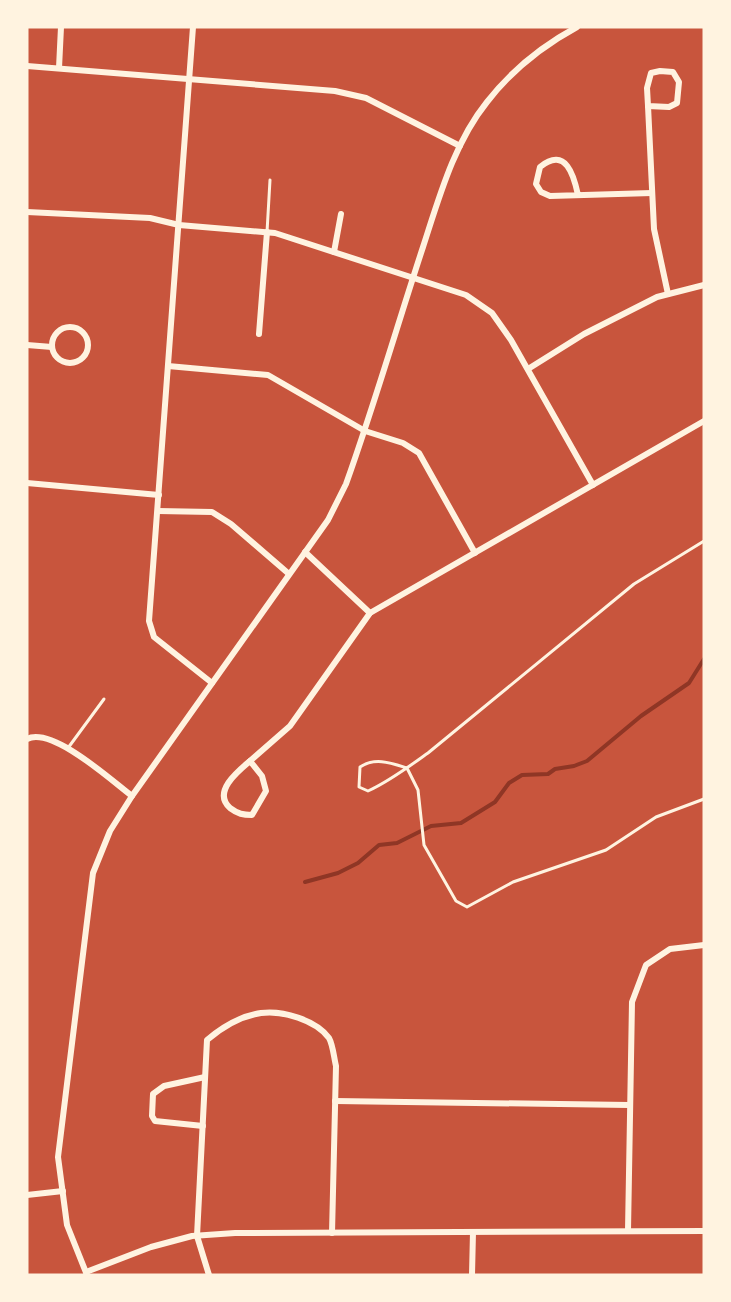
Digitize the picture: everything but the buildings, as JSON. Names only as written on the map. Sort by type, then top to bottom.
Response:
[{"type":"street","points":[[59,68],[61,27]]},
{"type":"street","points":[[193,27],[149,621],[154,637],[212,682]]},
{"type":"street","points":[[577,27],[555,39],[518,68],[486,103],[460,146],[413,278],[365,431],[346,484],[328,520],[132,796],[110,831],[93,873],[60,1126],[58,1157],[67,1225],[86,1274],[151,1247],[197,1236],[704,1231]]},
{"type":"street","points":[[27,66],[189,77],[335,91],[366,98],[460,146]]},
{"type":"street","points":[[648,106],[669,107],[677,103],[679,82],[673,72],[651,73],[647,88],[654,230],[668,294]]},
{"type":"street","points":[[578,195],[573,172],[566,164],[551,161],[540,167],[536,179],[541,192],[550,196],[652,193]]},
{"type":"street","points":[[27,212],[150,219],[179,225],[267,232],[466,295],[492,313],[528,369],[593,485]]},
{"type":"street","points":[[334,252],[341,214]]},
{"type":"street","points":[[259,334],[267,232]]},
{"type":"street","points":[[528,369],[584,334],[657,297],[704,285]]},
{"type":"street","points":[[72,327],[85,335],[88,346],[82,359],[67,363],[55,356],[52,347],[58,332],[72,327]]},
{"type":"street","points":[[27,345],[52,347]]},
{"type":"street","points":[[168,366],[268,375],[365,431],[403,443],[419,453],[476,553]]},
{"type":"street","points":[[250,761],[262,776],[266,791],[252,815],[241,815],[228,806],[224,797],[225,788],[233,775],[290,726],[369,613],[704,421]]},
{"type":"street","points":[[27,483],[159,495]]},
{"type":"street","points":[[158,511],[212,512],[231,524],[289,574]]},
{"type":"street","points":[[305,552],[369,613]]},
{"type":"street","points":[[27,739],[31,737],[51,739],[68,748],[132,796]]},
{"type":"street","points":[[628,1231],[632,1002],[646,965],[670,949],[704,945]]},
{"type":"street","points":[[209,1275],[197,1236],[207,1040],[222,1028],[261,1013],[283,1014],[312,1023],[329,1039],[336,1065],[332,1233]]},
{"type":"street","points":[[202,1126],[155,1120],[151,1106],[153,1094],[164,1086],[205,1077]]},
{"type":"street","points":[[335,1101],[629,1105]]},
{"type":"street","points":[[27,1195],[63,1191]]},
{"type":"street","points":[[472,1275],[473,1232]]},
{"type":"lane","points":[[267,232],[270,180]]},
{"type":"lane","points":[[704,541],[634,584],[407,768],[368,791],[358,787],[360,767],[368,762],[386,762],[407,768],[418,790],[424,845],[456,901],[467,907],[513,882],[606,850],[656,817],[704,799]]},
{"type":"lane","points":[[68,748],[104,699]]},
{"type":"waterway","points":[[305,882],[338,873],[358,863],[379,845],[397,843],[431,826],[461,823],[495,802],[509,783],[522,775],[548,774],[555,769],[587,761],[641,716],[689,683],[704,659]]}]
